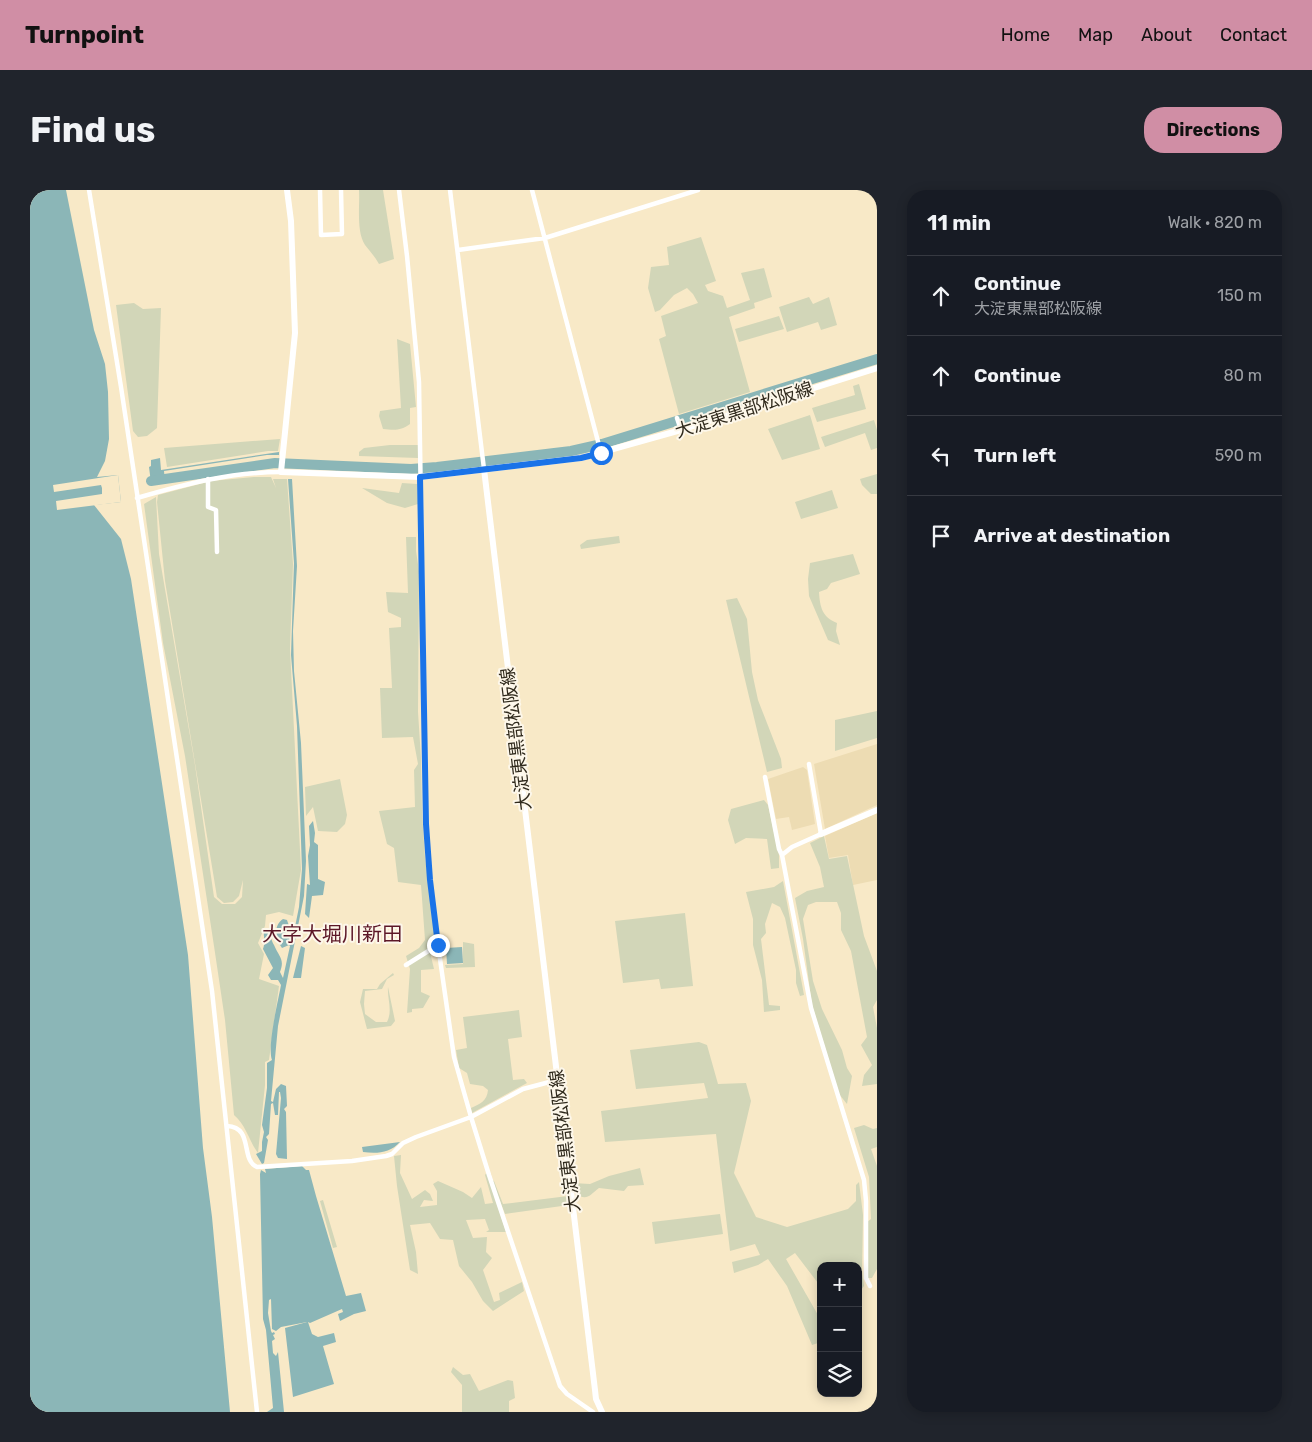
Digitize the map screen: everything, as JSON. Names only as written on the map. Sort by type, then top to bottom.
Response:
[{"type":"main road","points":[[287,190],[291,221],[295,333],[281,471],[421,474],[484,467]]},
{"type":"main road","name":"大淀東黒部松阪線","points":[[602,1412],[596,1399],[484,467],[581,458],[877,368]]},
{"type":"main road","points":[[821,834],[877,810]]},
{"type":"street","points":[[89,190],[210,981],[257,1412]]},
{"type":"street","points":[[320,190],[321,235],[342,234],[341,190]]},
{"type":"street","points":[[399,190],[419,382],[422,465],[426,824],[430,880],[454,1057],[471,1117],[560,1386],[567,1394],[592,1412]]},
{"type":"street","points":[[450,190],[484,467]]},
{"type":"street","points":[[532,190],[601,451]]},
{"type":"street","points":[[458,250],[545,238],[698,190]]},
{"type":"street","points":[[677,418],[680,428]]},
{"type":"street","points":[[137,498],[208,479],[256,472],[281,471]]},
{"type":"street","points":[[208,479],[208,507],[216,510],[217,552]]},
{"type":"street","points":[[782,855],[792,847],[821,834],[809,764]]},
{"type":"street","points":[[765,776],[811,1008],[864,1180],[866,1201],[866,1278],[870,1286]]},
{"type":"street","points":[[406,965],[438,945]]},
{"type":"street","points":[[227,1126],[236,1128],[244,1137],[249,1159],[257,1167],[352,1161],[392,1154],[408,1140],[471,1117],[523,1090],[557,1080]]},
{"type":"shaded area","points":[[877,744],[877,805],[825,829],[814,764]]},
{"type":"shaded area","points":[[803,767],[807,770],[815,824],[792,830],[789,817],[776,819],[768,779]]},
{"type":"shaded area","points":[[877,813],[877,880],[853,885],[848,855],[829,858],[825,836]]},
{"type":"green space","points":[[359,190],[383,190],[394,259],[379,264],[365,245],[359,226]]},
{"type":"green space","points":[[701,237],[716,281],[705,285],[708,291],[723,296],[727,308],[750,300],[741,273],[764,268],[772,297],[754,303],[755,308],[729,317],[750,392],[679,414],[659,339],[666,336],[661,316],[698,303],[687,288],[674,295],[660,310],[655,312],[648,288],[651,267],[669,265],[667,247]]},
{"type":"green space","points":[[809,297],[813,304],[829,297],[837,325],[821,330],[818,322],[787,332],[779,307]]},
{"type":"green space","points":[[134,303],[143,309],[161,308],[157,428],[147,436],[138,437],[133,431],[116,305]]},
{"type":"green space","points":[[779,316],[784,329],[739,342],[735,329]]},
{"type":"green space","points":[[397,339],[410,344],[416,407],[410,408],[410,424],[404,428],[397,430],[383,429],[379,416],[380,411],[401,408]]},
{"type":"green space","points":[[859,384],[866,409],[817,422],[812,408],[855,395],[853,386]]},
{"type":"green space","points":[[810,415],[820,449],[782,460],[768,429]]},
{"type":"green space","points":[[874,420],[877,430],[877,448],[871,450],[865,433],[825,447],[821,437]]},
{"type":"green space","points":[[280,439],[278,451],[167,467],[164,448]]},
{"type":"green space","points":[[390,445],[418,445],[418,458],[359,456],[359,452],[364,448]]},
{"type":"green space","points":[[877,474],[877,494],[871,494],[862,485],[860,479]]},
{"type":"green space","points":[[271,477],[276,488],[273,479],[287,479],[293,564],[290,649],[301,870],[293,916],[279,912],[266,915],[265,926],[258,943],[264,954],[259,979],[279,986],[269,1060],[265,1062],[265,1085],[258,1153],[242,1123],[234,1115],[225,1020],[185,756],[163,643],[144,504],[156,497],[159,554],[195,765],[214,897],[222,904],[235,904],[242,897],[243,880],[239,896],[233,902],[224,903],[217,897],[165,581],[157,502],[158,495],[211,481]]},
{"type":"green space","points":[[402,483],[417,484],[418,504],[405,508],[387,503],[362,488],[399,493]]},
{"type":"green space","points":[[832,490],[838,508],[801,519],[795,502]]},
{"type":"green space","points":[[619,536],[620,543],[581,549],[580,545],[587,540]]},
{"type":"green space","points":[[406,537],[416,537],[419,571],[418,712],[422,813],[425,857],[436,943],[429,948],[434,969],[421,970],[421,992],[430,996],[423,1008],[412,1009],[412,1012],[407,1013],[410,969],[406,956],[419,948],[425,940],[421,885],[398,882],[394,848],[387,844],[379,811],[415,807],[414,770],[418,764],[413,737],[382,738],[380,688],[392,688],[389,628],[401,627],[401,618],[388,612],[386,592],[408,593]]},
{"type":"green space","points":[[853,554],[860,574],[831,583],[827,589],[819,592],[820,602],[825,615],[837,623],[836,631],[840,645],[828,640],[809,596],[808,579],[810,563]]},
{"type":"green space","points":[[737,598],[747,619],[752,672],[758,700],[781,759],[782,768],[767,772],[726,600]]},
{"type":"green space","points":[[877,711],[877,738],[835,751],[835,720]]},
{"type":"green space","points":[[340,779],[347,815],[345,824],[337,832],[318,831],[313,807],[306,816],[305,787]]},
{"type":"green space","points":[[764,800],[768,805],[779,855],[779,868],[771,869],[767,839],[746,838],[735,844],[728,820],[731,809]]},
{"type":"green space","points":[[824,836],[829,859],[847,856],[864,936],[877,971],[877,1000],[873,1007],[877,1028],[877,1084],[862,1086],[864,1075],[872,1065],[861,1045],[867,1037],[851,951],[841,930],[841,913],[837,902],[816,902],[808,905],[803,919],[813,981],[822,1009],[852,1076],[847,1104],[839,1094],[812,1005],[795,898],[807,891],[824,887],[820,867],[810,843]]},
{"type":"green space","points":[[783,881],[804,995],[800,996],[796,983],[796,970],[785,918],[780,907],[772,903],[765,924],[766,933],[761,939],[769,1005],[780,1006],[780,1010],[764,1012],[762,980],[753,945],[753,919],[746,892],[774,887]]},
{"type":"green space","points":[[685,913],[693,986],[661,989],[659,979],[623,983],[615,921]]},
{"type":"green space","points":[[463,942],[474,944],[475,967],[446,968],[445,965],[463,964]]},
{"type":"green space","points":[[393,973],[394,975],[387,979],[382,989],[365,991],[364,1004],[365,1014],[376,1022],[387,1022],[390,1009],[388,987],[395,1021],[391,1026],[367,1029],[360,1002],[363,989],[377,989],[380,984]]},
{"type":"green space","points":[[519,1010],[522,1037],[508,1039],[513,1080],[524,1079],[527,1083],[472,1113],[471,1108],[485,1099],[488,1090],[483,1086],[470,1084],[467,1073],[459,1068],[456,1050],[467,1048],[463,1017]]},
{"type":"green space","points":[[699,1042],[707,1045],[718,1084],[746,1083],[751,1101],[734,1173],[756,1217],[787,1227],[848,1209],[856,1201],[856,1185],[859,1182],[863,1215],[862,1271],[862,1262],[817,1262],[817,1282],[795,1253],[786,1259],[817,1313],[817,1343],[812,1345],[787,1286],[768,1259],[758,1265],[734,1273],[732,1262],[760,1255],[755,1244],[730,1251],[716,1134],[605,1142],[601,1111],[708,1098],[704,1083],[636,1089],[630,1050]]},
{"type":"green space","points":[[864,1125],[873,1129],[877,1128],[877,1147],[871,1149],[877,1166],[877,1269],[872,1278],[868,1278],[867,1222],[871,1219],[869,1177],[854,1128]]},
{"type":"green space","points":[[401,1155],[400,1173],[412,1199],[425,1190],[430,1194],[433,1201],[424,1200],[420,1207],[437,1205],[437,1191],[433,1184],[438,1181],[472,1198],[481,1187],[485,1204],[493,1203],[485,1175],[487,1172],[506,1232],[486,1232],[489,1230],[485,1219],[466,1220],[473,1238],[487,1237],[486,1252],[492,1258],[483,1270],[494,1302],[500,1300],[499,1293],[522,1282],[524,1291],[493,1311],[483,1301],[472,1282],[459,1266],[453,1240],[440,1239],[430,1223],[410,1225],[416,1252],[418,1274],[410,1270],[394,1156]]},
{"type":"green space","points":[[640,1168],[644,1185],[628,1186],[624,1191],[599,1188],[587,1197],[582,1197],[574,1192],[573,1183],[590,1184],[609,1176]]},
{"type":"green space","points":[[492,1180],[503,1204],[568,1196],[569,1205],[505,1214]]},
{"type":"green space","points":[[323,1200],[337,1247],[333,1248],[320,1201]]},
{"type":"green space","points":[[720,1214],[723,1234],[655,1244],[652,1222]]},
{"type":"green space","points":[[862,1271],[864,1286],[862,1289]]},
{"type":"green space","points":[[453,1367],[463,1375],[470,1374],[479,1391],[508,1380],[513,1381],[515,1398],[509,1401],[509,1412],[462,1412],[462,1385],[451,1372]]},
{"type":"water","points":[[30,190],[66,190],[94,330],[105,364],[108,392],[109,439],[105,461],[97,477],[118,475],[121,502],[94,505],[121,539],[131,579],[188,955],[203,1148],[212,1217],[230,1412],[30,1412]]},
{"type":"water","points":[[279,452],[279,455],[267,455],[164,471],[165,481],[151,483],[149,467],[151,466],[151,460],[160,458],[161,470]]},
{"type":"water","points":[[288,479],[292,479],[297,566],[293,631],[294,671],[301,743],[306,861],[304,896],[278,1026],[271,1101],[273,1102],[276,1089],[281,1084],[286,1086],[287,1106],[284,1109],[286,1112],[287,1159],[278,1158],[276,1154],[281,1098],[279,1092],[278,1115],[275,1115],[273,1103],[271,1104],[269,1134],[266,1137],[268,1140],[264,1163],[262,1164],[256,1154],[262,1151],[267,1063],[272,1060],[272,1035],[281,985],[278,980],[271,980],[268,975],[273,968],[263,949],[264,931],[267,930],[281,958],[280,972],[283,978],[290,946],[282,948],[278,941],[276,929],[283,919],[287,920],[290,929],[290,942],[292,942],[299,907],[302,869],[297,726],[291,655],[294,563]]},
{"type":"water","points":[[313,821],[314,842],[318,845],[318,879],[325,882],[323,895],[312,896],[309,918],[305,914],[307,884],[310,885],[308,856],[310,845],[309,826]]},
{"type":"water","points":[[301,946],[305,948],[301,978],[293,978]]},
{"type":"water","points":[[462,947],[463,963],[447,964],[446,948]]},
{"type":"water","points":[[400,1142],[383,1152],[363,1152],[362,1147]]},
{"type":"water","points":[[302,1166],[309,1170],[346,1296],[361,1293],[366,1311],[354,1314],[340,1321],[338,1314],[343,1312],[342,1309],[310,1323],[308,1322],[312,1334],[318,1337],[334,1333],[336,1342],[323,1346],[334,1384],[293,1397],[285,1328],[307,1322],[281,1327],[276,1331],[272,1329],[271,1299],[269,1300],[268,1313],[271,1331],[275,1334],[273,1335],[275,1339],[272,1341],[273,1353],[276,1356],[278,1352],[284,1412],[267,1412],[273,1408],[266,1330],[263,1319],[260,1174],[261,1170],[266,1173],[265,1169]]},
{"type":"pier","points":[[118,475],[121,502],[57,510],[56,501],[102,494],[102,488],[101,485],[54,492],[53,485]]},
{"type":"waterway","points":[[151,481],[275,463],[411,469],[571,451],[602,444],[877,359]]},
{"type":"district","name":"大字大堀川新田","points":[[332,934]]},
{"type":"route","points":[[438,945],[430,880],[426,824],[420,477],[581,458],[601,453]]}]
